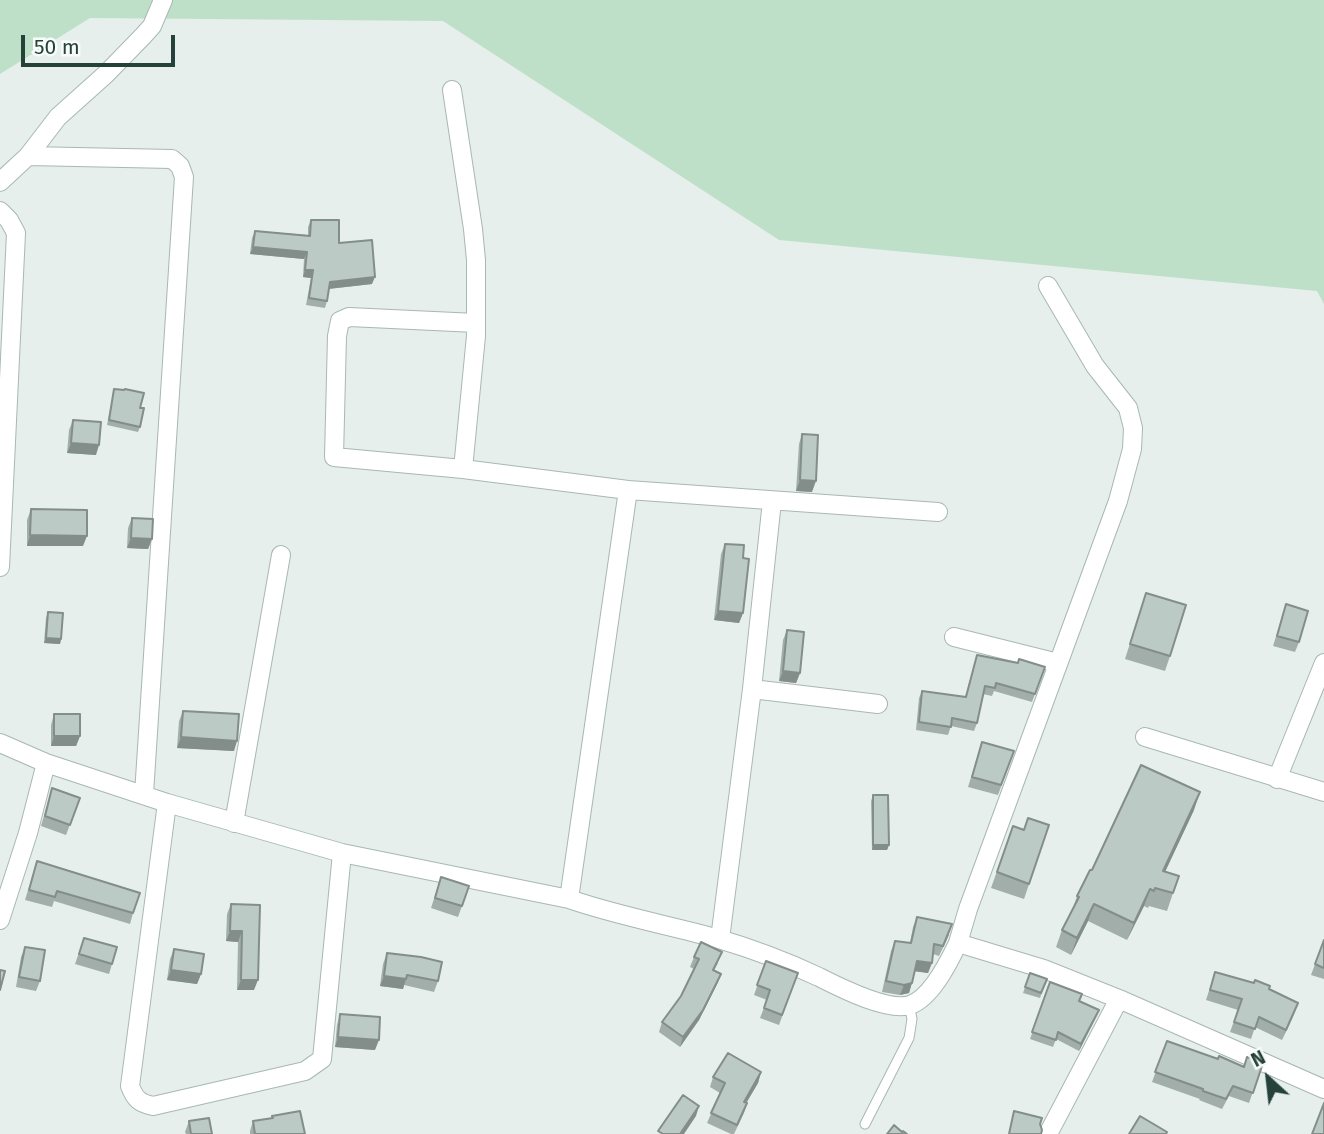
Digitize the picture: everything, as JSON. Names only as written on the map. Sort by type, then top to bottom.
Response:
[{"type":"street","points":[[0,182],[28,156],[58,117],[106,74],[152,26],[163,0]]},
{"type":"street","points":[[452,90],[474,229],[476,260],[476,336],[463,469]]},
{"type":"street","points":[[28,156],[172,159],[180,166],[184,177],[144,794]]},
{"type":"street","points":[[0,211],[16,233],[0,567]]},
{"type":"street","points":[[0,743],[46,763],[234,823],[342,853],[569,899],[600,910],[720,939],[786,962],[845,991],[897,1006],[909,1005],[934,986],[958,943],[968,909],[1118,501],[1132,449],[1133,428],[1128,408],[1095,366],[1048,286]]},
{"type":"street","points":[[476,323],[349,317],[340,321],[334,457],[463,469],[628,490],[938,512]]},
{"type":"street","points":[[569,899],[628,490]]},
{"type":"street","points":[[720,939],[752,689],[772,501]]},
{"type":"street","points":[[234,823],[281,555]]},
{"type":"street","points":[[954,638],[1058,663]]},
{"type":"street","points":[[1277,779],[1324,663]]},
{"type":"street","points":[[752,689],[878,704]]},
{"type":"street","points":[[1145,737],[1324,792]]},
{"type":"street","points":[[0,920],[28,833],[46,763]]},
{"type":"street","points":[[167,803],[130,1086],[134,1098],[142,1104],[153,1105],[305,1071],[322,1059],[342,853]]},
{"type":"street","points":[[958,943],[1044,969],[1119,999],[1324,1090]]},
{"type":"street","points":[[1048,1134],[1119,999]]},
{"type":"lane","points":[[865,1124],[909,1038],[912,1019],[909,1005]]},
{"type":"green space","points":[[0,0],[1324,0],[1324,304],[1317,291],[779,240],[443,21],[90,18],[0,74]]},
{"type":"building","points":[[311,220],[339,220],[339,243],[372,240],[375,277],[330,282],[327,301],[309,298],[313,270],[305,270],[307,252],[253,247],[255,231],[310,236]]},
{"type":"building","points":[[114,389],[144,393],[140,408],[144,408],[140,427],[109,420]]},
{"type":"building","points":[[73,420],[101,422],[99,445],[71,443]]},
{"type":"building","points":[[802,434],[818,435],[816,481],[800,480]]},
{"type":"building","points":[[31,509],[87,510],[87,536],[30,535]]},
{"type":"building","points":[[132,518],[153,519],[152,539],[131,538]]},
{"type":"building","points":[[725,544],[744,545],[743,558],[749,559],[743,613],[718,611]]},
{"type":"building","points":[[1146,593],[1186,605],[1170,656],[1130,644]]},
{"type":"building","points":[[1286,604],[1308,611],[1299,642],[1277,636]]},
{"type":"building","points":[[48,612],[63,613],[61,639],[46,638]]},
{"type":"building","points":[[787,630],[804,632],[800,673],[783,671]]},
{"type":"building","points":[[977,655],[1018,663],[1019,659],[1045,667],[1035,694],[996,683],[995,688],[985,686],[977,723],[952,718],[951,727],[919,722],[922,691],[966,697]]},
{"type":"building","points":[[183,711],[239,714],[237,741],[181,737]]},
{"type":"building","points":[[54,714],[80,714],[80,736],[54,736]]},
{"type":"building","points":[[982,742],[1014,751],[1001,785],[972,777]]},
{"type":"building","points":[[1141,765],[1200,792],[1163,871],[1179,876],[1173,893],[1150,889],[1134,923],[1094,904],[1077,938],[1062,930]]},
{"type":"building","points":[[52,788],[80,798],[70,825],[45,816]]},
{"type":"building","points":[[873,795],[888,795],[889,845],[873,845]]},
{"type":"building","points":[[1028,818],[1049,825],[1029,884],[997,872],[1013,826],[1024,830]]},
{"type":"building","points":[[37,861],[140,893],[133,913],[57,891],[55,897],[29,890]]},
{"type":"building","points":[[441,877],[469,886],[462,906],[435,898]]},
{"type":"building","points":[[231,904],[260,905],[258,980],[241,980],[242,931],[230,931]]},
{"type":"building","points":[[917,917],[952,924],[943,946],[934,944],[932,963],[917,961],[912,983],[904,985],[886,981],[895,941],[911,943]]},
{"type":"building","points":[[84,938],[117,947],[112,964],[79,954]]},
{"type":"building","points":[[1324,940],[1324,968],[1315,964]]},
{"type":"building","points":[[701,942],[722,952],[713,970],[721,974],[703,1010],[683,1037],[662,1022],[681,996],[699,959],[694,957]]},
{"type":"building","points":[[25,947],[45,950],[40,981],[19,977]]},
{"type":"building","points":[[174,949],[204,954],[201,974],[171,970]]},
{"type":"building","points":[[387,953],[442,962],[438,981],[407,975],[406,979],[384,976]]},
{"type":"building","points":[[766,961],[798,973],[782,1015],[764,1008],[770,990],[757,985]]},
{"type":"building","points":[[0,970],[5,971],[0,990]]},
{"type":"building","points":[[1215,972],[1254,983],[1255,980],[1298,1003],[1286,1030],[1259,1017],[1255,1029],[1234,1022],[1242,999],[1210,990]]},
{"type":"building","points":[[1030,973],[1047,979],[1041,993],[1025,987]]},
{"type":"building","points":[[1050,982],[1082,994],[1079,1001],[1099,1010],[1081,1044],[1058,1032],[1056,1040],[1032,1032]]},
{"type":"building","points":[[340,1014],[380,1017],[379,1040],[338,1037]]},
{"type":"building","points":[[1167,1041],[1218,1059],[1219,1056],[1244,1067],[1247,1057],[1263,1063],[1253,1093],[1233,1086],[1226,1099],[1155,1072]]},
{"type":"building","points":[[728,1053],[761,1072],[744,1102],[747,1103],[737,1125],[711,1113],[725,1083],[713,1077]]},
{"type":"building","points":[[683,1095],[699,1106],[680,1134],[663,1134],[658,1131]]},
{"type":"building","points":[[1324,1103],[1324,1134],[1312,1134]]},
{"type":"building","points":[[300,1111],[305,1134],[255,1134],[253,1121]]},
{"type":"building","points":[[1014,1111],[1042,1118],[1041,1134],[1009,1134]]},
{"type":"building","points":[[1140,1116],[1167,1132],[1166,1134],[1129,1134]]},
{"type":"building","points":[[209,1118],[212,1134],[191,1134],[189,1121]]},
{"type":"building","points":[[894,1125],[902,1132],[907,1134],[887,1134]]}]
